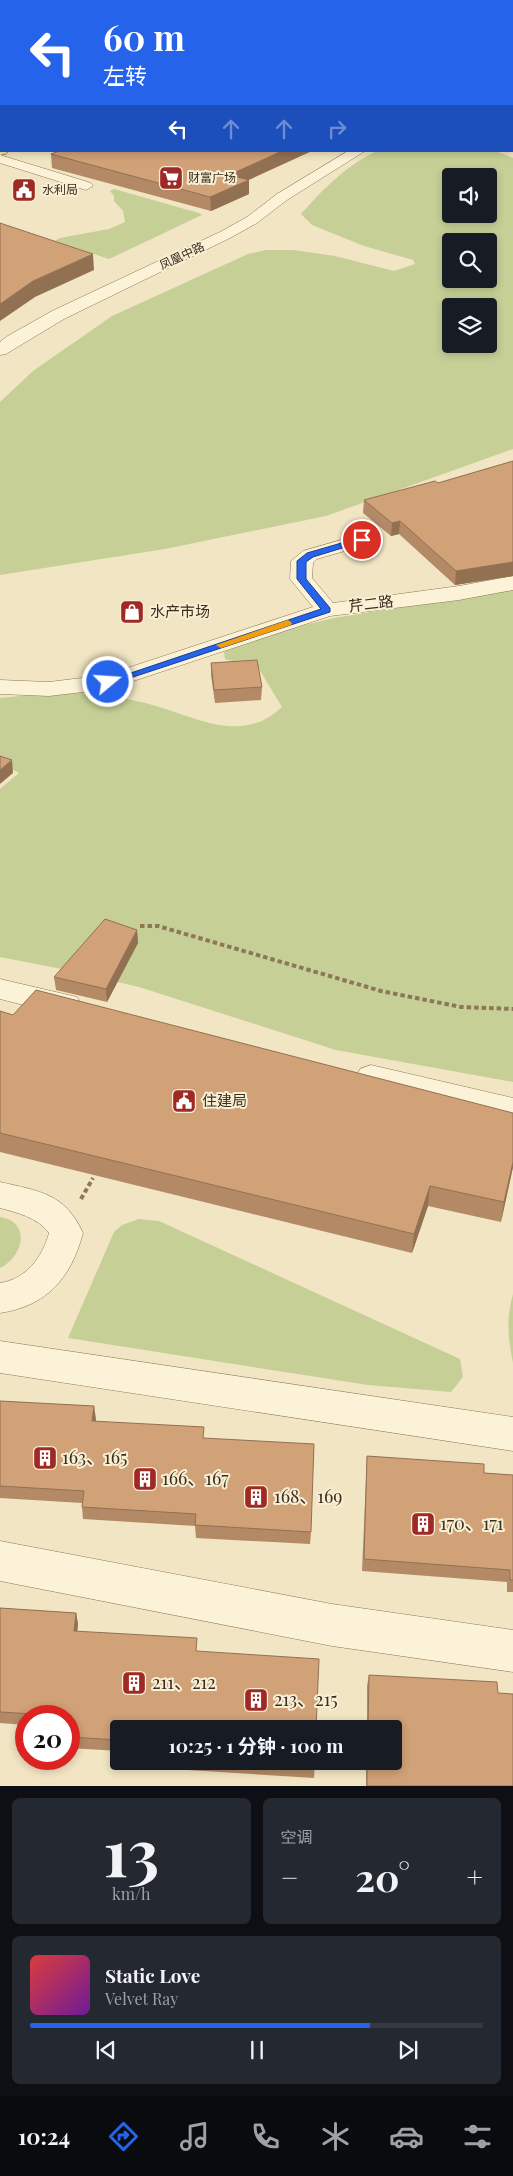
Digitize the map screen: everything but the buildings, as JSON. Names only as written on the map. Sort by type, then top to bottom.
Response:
[{"type":"street","name":"凤凰中路","points":[[0,350],[12,340],[92,298],[225,236],[252,220],[282,197],[356,152]]},
{"type":"street","points":[[0,159],[86,186]]},
{"type":"street","points":[[0,362],[18,347],[92,298]]},
{"type":"street","points":[[327,610],[301,579],[302,561],[310,555],[362,540]]},
{"type":"street","name":"芹二路","points":[[0,687],[49,689],[108,682],[327,610],[459,593],[513,583]]},
{"type":"street","points":[[0,989],[90,1011]]},
{"type":"street","points":[[340,1070],[513,1110]]},
{"type":"street","points":[[0,1195],[31,1204],[49,1212],[61,1222],[66,1234],[60,1252],[39,1282],[24,1293],[0,1298]]},
{"type":"street","points":[[0,1357],[513,1434]]},
{"type":"street","points":[[0,1561],[332,1625],[513,1651]]},
{"type":"path","points":[[140,926],[158,926],[381,991],[461,1007],[513,1009]]},
{"type":"green space","points":[[375,152],[498,152],[513,158],[513,449],[326,516],[165,549],[0,575],[0,402],[33,371],[112,316],[248,254],[266,250],[293,250],[335,256],[394,271],[415,264],[413,260],[364,246],[312,225],[301,214],[346,170]]},
{"type":"green space","points":[[114,189],[202,215],[109,259],[55,241],[60,238],[109,229],[125,222],[123,211],[114,201],[114,196],[110,191]]},
{"type":"green space","points":[[513,589],[513,1082],[336,1050],[139,987],[0,957],[0,789],[19,773],[0,763],[0,698],[61,693],[97,694],[142,702],[217,725],[250,725],[266,719],[282,707],[259,669],[225,659],[224,652],[236,642],[334,618]]},
{"type":"green space","points":[[0,1217],[10,1220],[17,1226],[21,1240],[14,1256],[0,1268]]},
{"type":"green space","points":[[139,1219],[159,1221],[460,1359],[463,1377],[451,1392],[368,1385],[68,1338],[114,1232],[122,1225]]},
{"type":"green space","points":[[513,1294],[513,1363],[508,1329]]},
{"type":"slow traffic","points":[[221,645],[288,623]]},
{"type":"place","name":"财富广场","points":[[171,178]]},
{"type":"place","name":"水利局","points":[[24,190]]},
{"type":"place","name":"水产市场","points":[[132,612]]},
{"type":"place","name":"住建局","points":[[184,1101]]},
{"type":"place","name":"163、165","points":[[45,1458]]},
{"type":"place","name":"166、167","points":[[145,1479]]},
{"type":"place","name":"168、169","points":[[256,1497]]},
{"type":"place","name":"170、171","points":[[423,1524]]},
{"type":"place","name":"211、212","points":[[134,1683]]},
{"type":"place","name":"213、215","points":[[256,1700]]},
{"type":"route","points":[[108,682],[327,610],[301,579],[302,561],[310,555],[362,540]]}]
